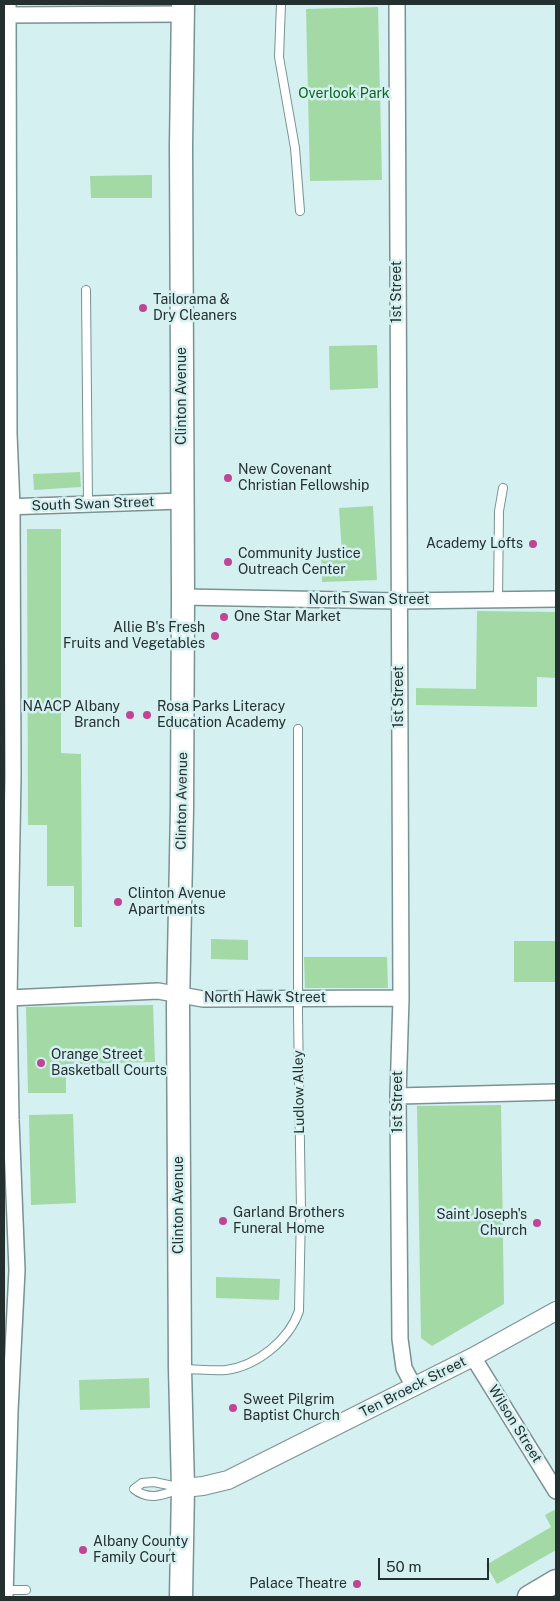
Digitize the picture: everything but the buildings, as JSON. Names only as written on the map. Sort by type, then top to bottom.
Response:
[{"type":"main road","name":"Clinton Avenue","points":[[181,1597],[183,1488],[180,1369],[178,994],[182,799],[181,146],[183,9]]},
{"type":"main road","points":[[529,1597],[556,1581]]},
{"type":"street","name":"1st Street","points":[[397,4],[401,998],[398,1096],[400,1339],[404,1368],[414,1387]]},
{"type":"street","points":[[5,1594],[10,1411],[11,1120],[9,998],[13,776],[8,507],[7,11],[183,9]]},
{"type":"street","name":"South Swan Street","points":[[8,507],[182,502]]},
{"type":"street","name":"North Swan Street","points":[[183,597],[398,601],[556,599]]},
{"type":"street","name":"North Hawk Street","points":[[9,998],[158,991],[203,999],[401,998]]},
{"type":"street","points":[[398,1096],[556,1092]]},
{"type":"street","name":"Ten Broeck Street","points":[[183,1488],[204,1486],[228,1480],[473,1357],[556,1311]]},
{"type":"street","name":"Wilson Street","points":[[473,1357],[549,1474],[556,1491]]},
{"type":"lane","points":[[281,4],[279,57],[295,148],[300,212]]},
{"type":"lane","points":[[86,290],[88,504]]},
{"type":"lane","points":[[498,600],[499,511],[503,488]]},
{"type":"lane","name":"Ludlow Alley","points":[[180,1369],[226,1370],[250,1363],[272,1348],[294,1324],[299,1310],[301,1211],[298,999],[298,728]]},
{"type":"lane","points":[[154,1482],[183,1488],[154,1497],[142,1495],[134,1489],[142,1483],[154,1482]]},
{"type":"lane","points":[[5,1594],[26,1590]]},
{"type":"green space","name":"Overlook Park","points":[[378,7],[382,180],[310,181],[306,9]]},
{"type":"green space","points":[[152,175],[152,198],[91,198],[90,176]]},
{"type":"green space","points":[[377,345],[378,388],[330,390],[329,346]]},
{"type":"green space","points":[[80,472],[81,487],[34,490],[33,474]]},
{"type":"green space","points":[[373,506],[377,580],[322,582],[321,555],[342,554],[339,508]]},
{"type":"green space","points":[[27,529],[61,529],[61,753],[81,754],[82,927],[74,927],[74,886],[47,886],[47,825],[28,825]]},
{"type":"green space","points":[[477,611],[556,612],[556,678],[537,677],[537,707],[416,705],[416,688],[476,689]]},
{"type":"green space","points":[[211,939],[248,940],[248,960],[211,959]]},
{"type":"green space","points":[[514,941],[556,941],[556,982],[514,982]]},
{"type":"green space","points":[[304,957],[387,957],[388,988],[305,988]]},
{"type":"green space","points":[[153,1005],[155,1062],[66,1064],[66,1093],[28,1093],[26,1007]]},
{"type":"green space","points":[[501,1105],[504,1304],[432,1346],[421,1338],[417,1106]]},
{"type":"green space","points":[[73,1114],[76,1203],[31,1205],[29,1115]]},
{"type":"green space","points":[[216,1277],[280,1279],[279,1300],[216,1298]]},
{"type":"green space","points":[[149,1378],[150,1408],[80,1410],[79,1380]]},
{"type":"green space","points":[[556,1509],[556,1550],[497,1584],[486,1565],[551,1527],[545,1515]]},
{"type":"place","name":"Tailorama & Dry Cleaners","points":[[143,308]]},
{"type":"place","name":"New Covenant Christian Fellowship","points":[[228,478]]},
{"type":"place","name":"Academy Lofts","points":[[533,544]]},
{"type":"place","name":"Community Justice Outreach Center","points":[[228,562]]},
{"type":"place","name":"One Star Market","points":[[224,617]]},
{"type":"place","name":"Allie B's Fresh Fruits and Vegetables","points":[[215,636]]},
{"type":"place","name":"NAACP Albany Branch","points":[[130,715]]},
{"type":"place","name":"Rosa Parks Literacy Education Academy","points":[[147,715]]},
{"type":"place","name":"Clinton Avenue Apartments","points":[[118,902]]},
{"type":"place","name":"Orange Street Basketball Courts","points":[[41,1063]]},
{"type":"place","name":"Garland Brothers Funeral Home","points":[[223,1221]]},
{"type":"place","name":"Saint Joseph's Church","points":[[537,1223]]},
{"type":"place","name":"Sweet Pilgrim Baptist Church","points":[[233,1408]]},
{"type":"place","name":"Albany County Family Court","points":[[83,1550]]},
{"type":"place","name":"Palace Theatre","points":[[357,1584]]}]
